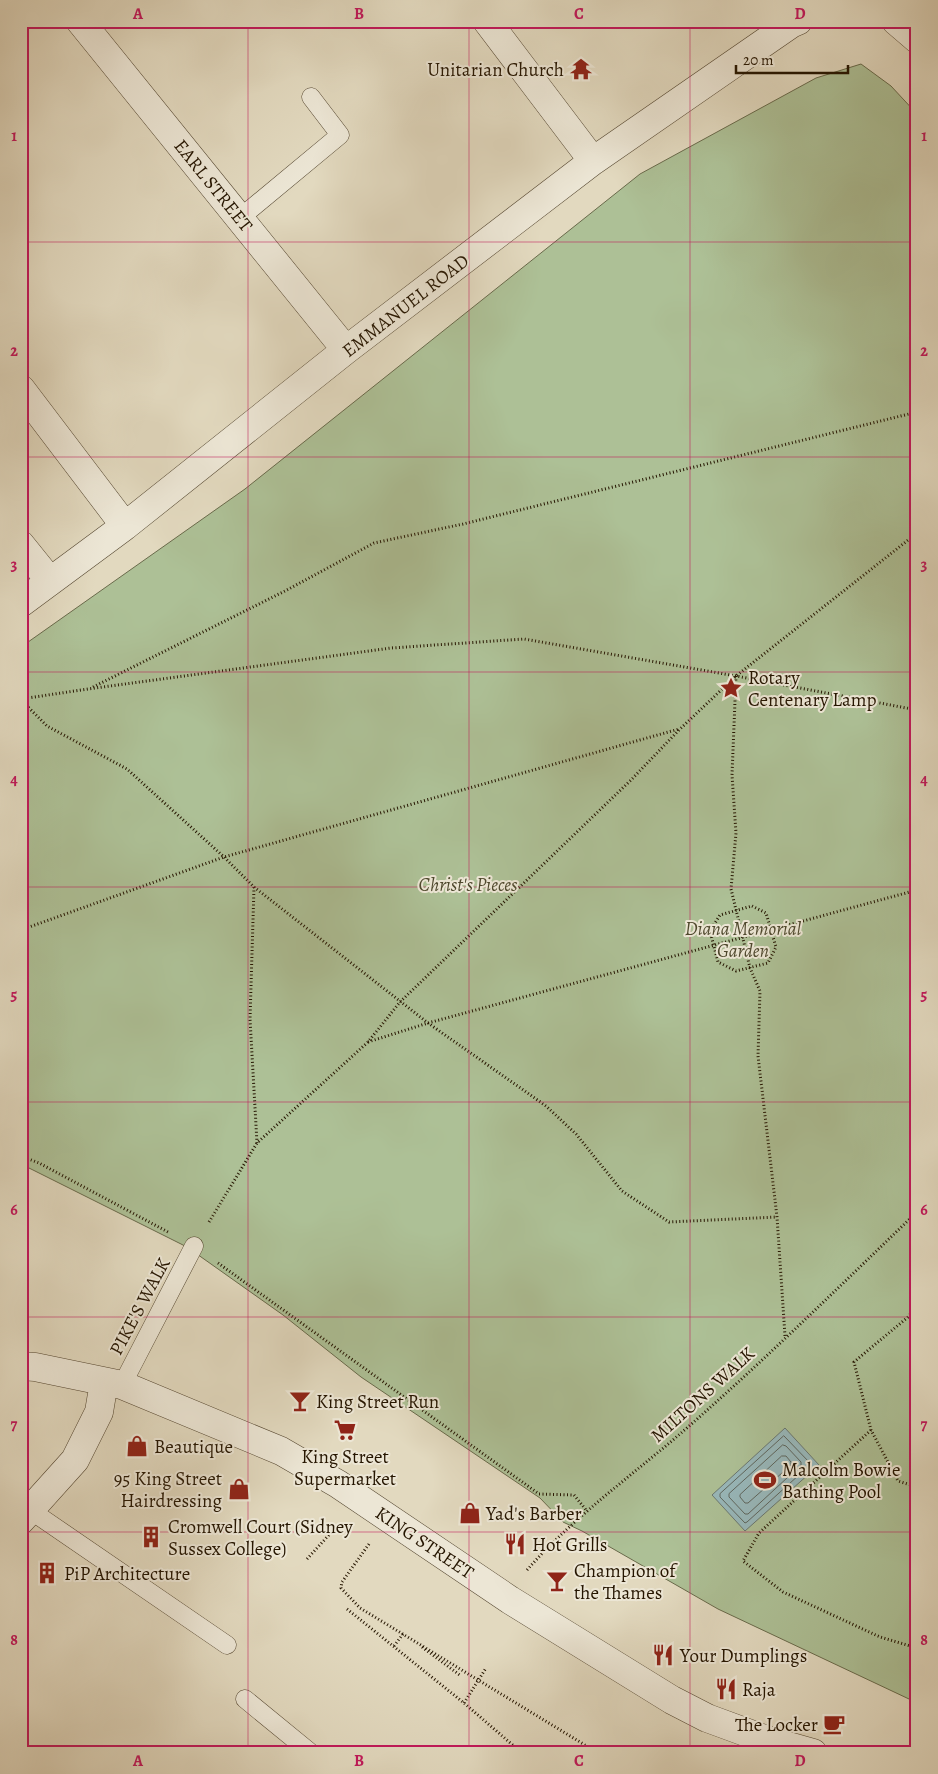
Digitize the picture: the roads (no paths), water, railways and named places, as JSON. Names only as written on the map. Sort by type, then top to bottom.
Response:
[{"type":"street","name":"EARL STREET","points":[[80,21],[346,350]]},
{"type":"street","points":[[487,21],[593,161]]},
{"type":"street","name":"EMMANUEL ROAD","points":[[21,603],[125,526],[346,350],[593,161],[798,21]]},
{"type":"street","points":[[896,21],[917,39]]},
{"type":"street","points":[[21,390],[125,526]]},
{"type":"street","points":[[21,545],[50,581]]},
{"type":"street","name":"KING STREET","points":[[21,1366],[36,1367],[113,1383],[280,1451],[338,1484],[510,1600],[672,1700],[707,1718],[767,1740],[813,1753]]},
{"type":"street","points":[[26,1515],[75,1460],[113,1383]]},
{"type":"lane","points":[[240,218],[340,135],[311,97]]},
{"type":"lane","name":"PIKE'S WALK","points":[[113,1383],[194,1246]]},
{"type":"lane","points":[[26,1515],[227,1645]]},
{"type":"lane","points":[[245,1699],[312,1753]]},
{"type":"water","name":"Malcolm Bowie Bathing Pool","points":[[785,1428],[819,1465],[745,1531],[712,1495]]},
{"type":"place","name":"Unitarian Church","points":[[581,69]]},
{"type":"place","name":"Rotary Centenary Lamp","points":[[731,688]]},
{"type":"place","name":"King Street Run","points":[[300,1401]]},
{"type":"place","name":"King Street Supermarket","points":[[345,1430]]},
{"type":"place","name":"Beautique","points":[[137,1446]]},
{"type":"place","name":"Malcolm Bowie Bathing Pool","points":[[765,1480]]},
{"type":"place","name":"95 King Street Hairdressing","points":[[239,1489]]},
{"type":"place","name":"Yad's Barber","points":[[470,1513]]},
{"type":"place","name":"Cromwell Court (Sidney Sussex College)","points":[[151,1537]]},
{"type":"place","name":"Hot Grills","points":[[515,1544]]},
{"type":"place","name":"PiP Architecture","points":[[47,1573]]},
{"type":"place","name":"Champion of the Thames","points":[[557,1581]]},
{"type":"place","name":"Your Dumplings","points":[[663,1655]]},
{"type":"place","name":"Raja","points":[[726,1689]]},
{"type":"place","name":"The Locker","points":[[834,1724]]},
{"type":"park label","name":"Christ's Pieces","points":[[468,884]]},
{"type":"park label","name":"Diana Memorial Garden","points":[[743,939]]}]
